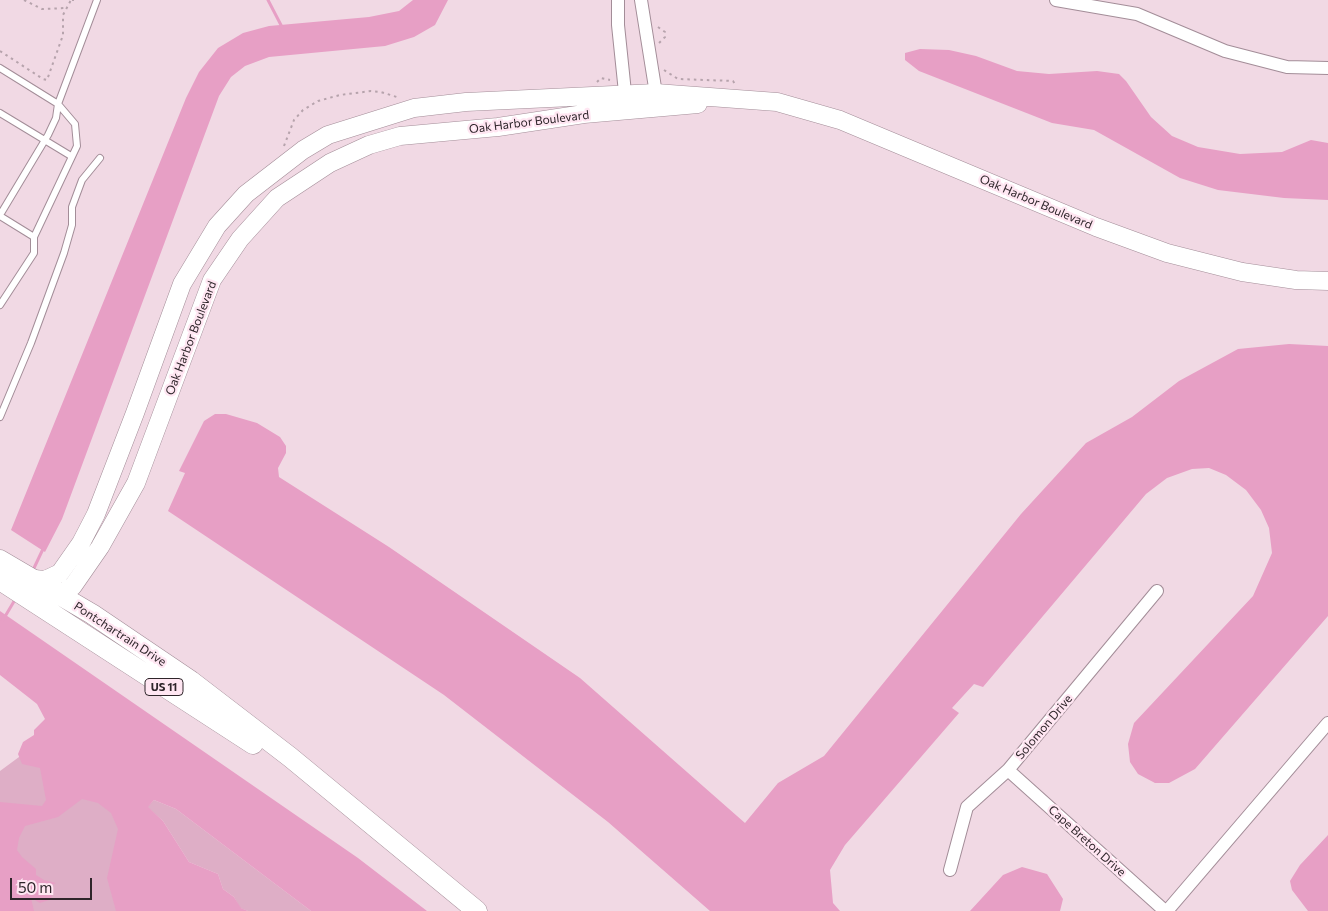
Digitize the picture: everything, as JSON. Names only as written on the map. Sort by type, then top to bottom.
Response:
[{"type":"main road","name":"Pontchartrain Drive","points":[[0,560],[92,614],[192,681],[290,757],[477,911]]},
{"type":"main road","name":"Pontchartrain Drive","points":[[0,580],[329,791]]},
{"type":"street","points":[[618,0],[618,26],[626,103]]},
{"type":"street","points":[[640,0],[657,100]]},
{"type":"street","points":[[1056,0],[1137,14],[1225,51],[1287,67],[1328,68]]},
{"type":"street","name":"Oak Harbor Boulevard","points":[[34,579],[45,580],[60,573],[81,543],[96,514],[182,284],[218,226],[246,194],[304,150],[328,135],[414,108],[466,102],[626,103],[657,100],[750,100],[777,102],[840,120],[1096,227],[1167,253],[1242,272],[1296,280],[1328,281]]},
{"type":"street","name":"Oak Harbor Boulevard","points":[[56,594],[73,586],[114,524],[136,483],[212,280],[240,239],[277,198],[330,163],[369,145],[400,136],[498,127],[584,114],[626,103]]},
{"type":"street","points":[[96,514],[114,524]]},
{"type":"street","points":[[88,565],[78,588],[78,596],[92,614]]},
{"type":"street","points":[[0,570],[36,593],[56,594]]},
{"type":"street","name":"Solomon Drive","points":[[950,870],[967,807],[1008,770],[1157,591]]},
{"type":"street","points":[[1166,911],[1328,723]]},
{"type":"street","name":"Cape Breton Drive","points":[[1008,770],[1166,911]]},
{"type":"lane","points":[[34,237],[0,215],[56,118],[58,104],[97,0]]},
{"type":"lane","points":[[0,68],[58,104],[75,124],[77,146],[34,237],[34,252],[0,305]]},
{"type":"lane","points":[[0,113],[72,156]]},
{"type":"lane","points":[[0,417],[31,343],[64,253],[72,225],[72,207],[82,180],[100,158]]},
{"type":"path","points":[[24,0],[42,9],[66,8]]},
{"type":"path","points":[[0,51],[47,80],[63,35],[63,15],[72,0]]},
{"type":"path","points":[[594,86],[601,78],[612,80]]},
{"type":"path","points":[[281,152],[294,120],[303,110],[318,101],[340,95],[371,91],[407,100]]},
{"type":"shaded area","points":[[413,0],[448,0],[435,25],[414,37],[385,46],[269,57],[245,66],[231,77],[219,96],[62,519],[45,552],[11,530],[186,98],[199,72],[218,48],[243,33],[269,26],[369,17],[399,11]]},
{"type":"shaded area","points":[[920,49],[949,50],[976,56],[1017,71],[1049,74],[1097,71],[1119,74],[1151,117],[1172,136],[1198,147],[1240,154],[1282,152],[1311,140],[1328,143],[1328,200],[1284,198],[1218,190],[1180,178],[1094,130],[1052,123],[919,71],[905,60],[905,53]]},
{"type":"shaded area","points":[[1289,344],[1328,346],[1328,616],[1195,769],[1169,783],[1155,783],[1138,774],[1130,762],[1128,744],[1134,723],[1253,596],[1272,553],[1269,528],[1261,510],[1246,490],[1226,475],[1209,468],[1192,469],[1167,478],[1146,494],[983,687],[974,684],[952,708],[959,713],[845,845],[830,870],[833,903],[840,911],[710,911],[608,822],[444,695],[168,511],[185,473],[179,471],[204,421],[215,414],[226,414],[257,423],[280,437],[286,446],[286,453],[278,468],[279,477],[389,547],[580,678],[745,823],[778,783],[824,756],[1021,514],[1086,443],[1132,417],[1179,381],[1238,349]]},
{"type":"shaded area","points":[[0,611],[358,858],[427,911],[311,911],[176,809],[154,800],[148,807],[163,821],[189,862],[218,874],[223,889],[234,897],[241,908],[248,911],[116,911],[107,878],[118,829],[111,813],[98,803],[82,799],[58,817],[25,826],[19,838],[17,850],[36,869],[36,875],[44,880],[56,883],[50,886],[52,899],[40,903],[31,898],[34,911],[0,911],[0,802],[42,806],[46,800],[40,768],[22,764],[18,754],[23,742],[34,735],[34,730],[45,719],[37,704],[0,675]]},
{"type":"shaded area","points":[[68,721],[109,795],[146,911],[0,911],[0,771]]},
{"type":"shaded area","points":[[154,800],[176,809],[311,911],[248,911],[240,908],[234,897],[223,889],[218,874],[189,862],[163,821],[147,807]]},
{"type":"shaded area","points":[[1328,835],[1328,911],[1308,911],[1292,890],[1290,881],[1300,865]]},
{"type":"shaded area","points":[[1022,867],[1047,874],[1063,899],[1060,911],[970,911],[1003,875]]},
{"type":"waterway","points":[[268,0],[282,27]]},
{"type":"waterway","points":[[34,568],[43,549]]},
{"type":"waterway","points":[[0,625],[16,598]]}]
